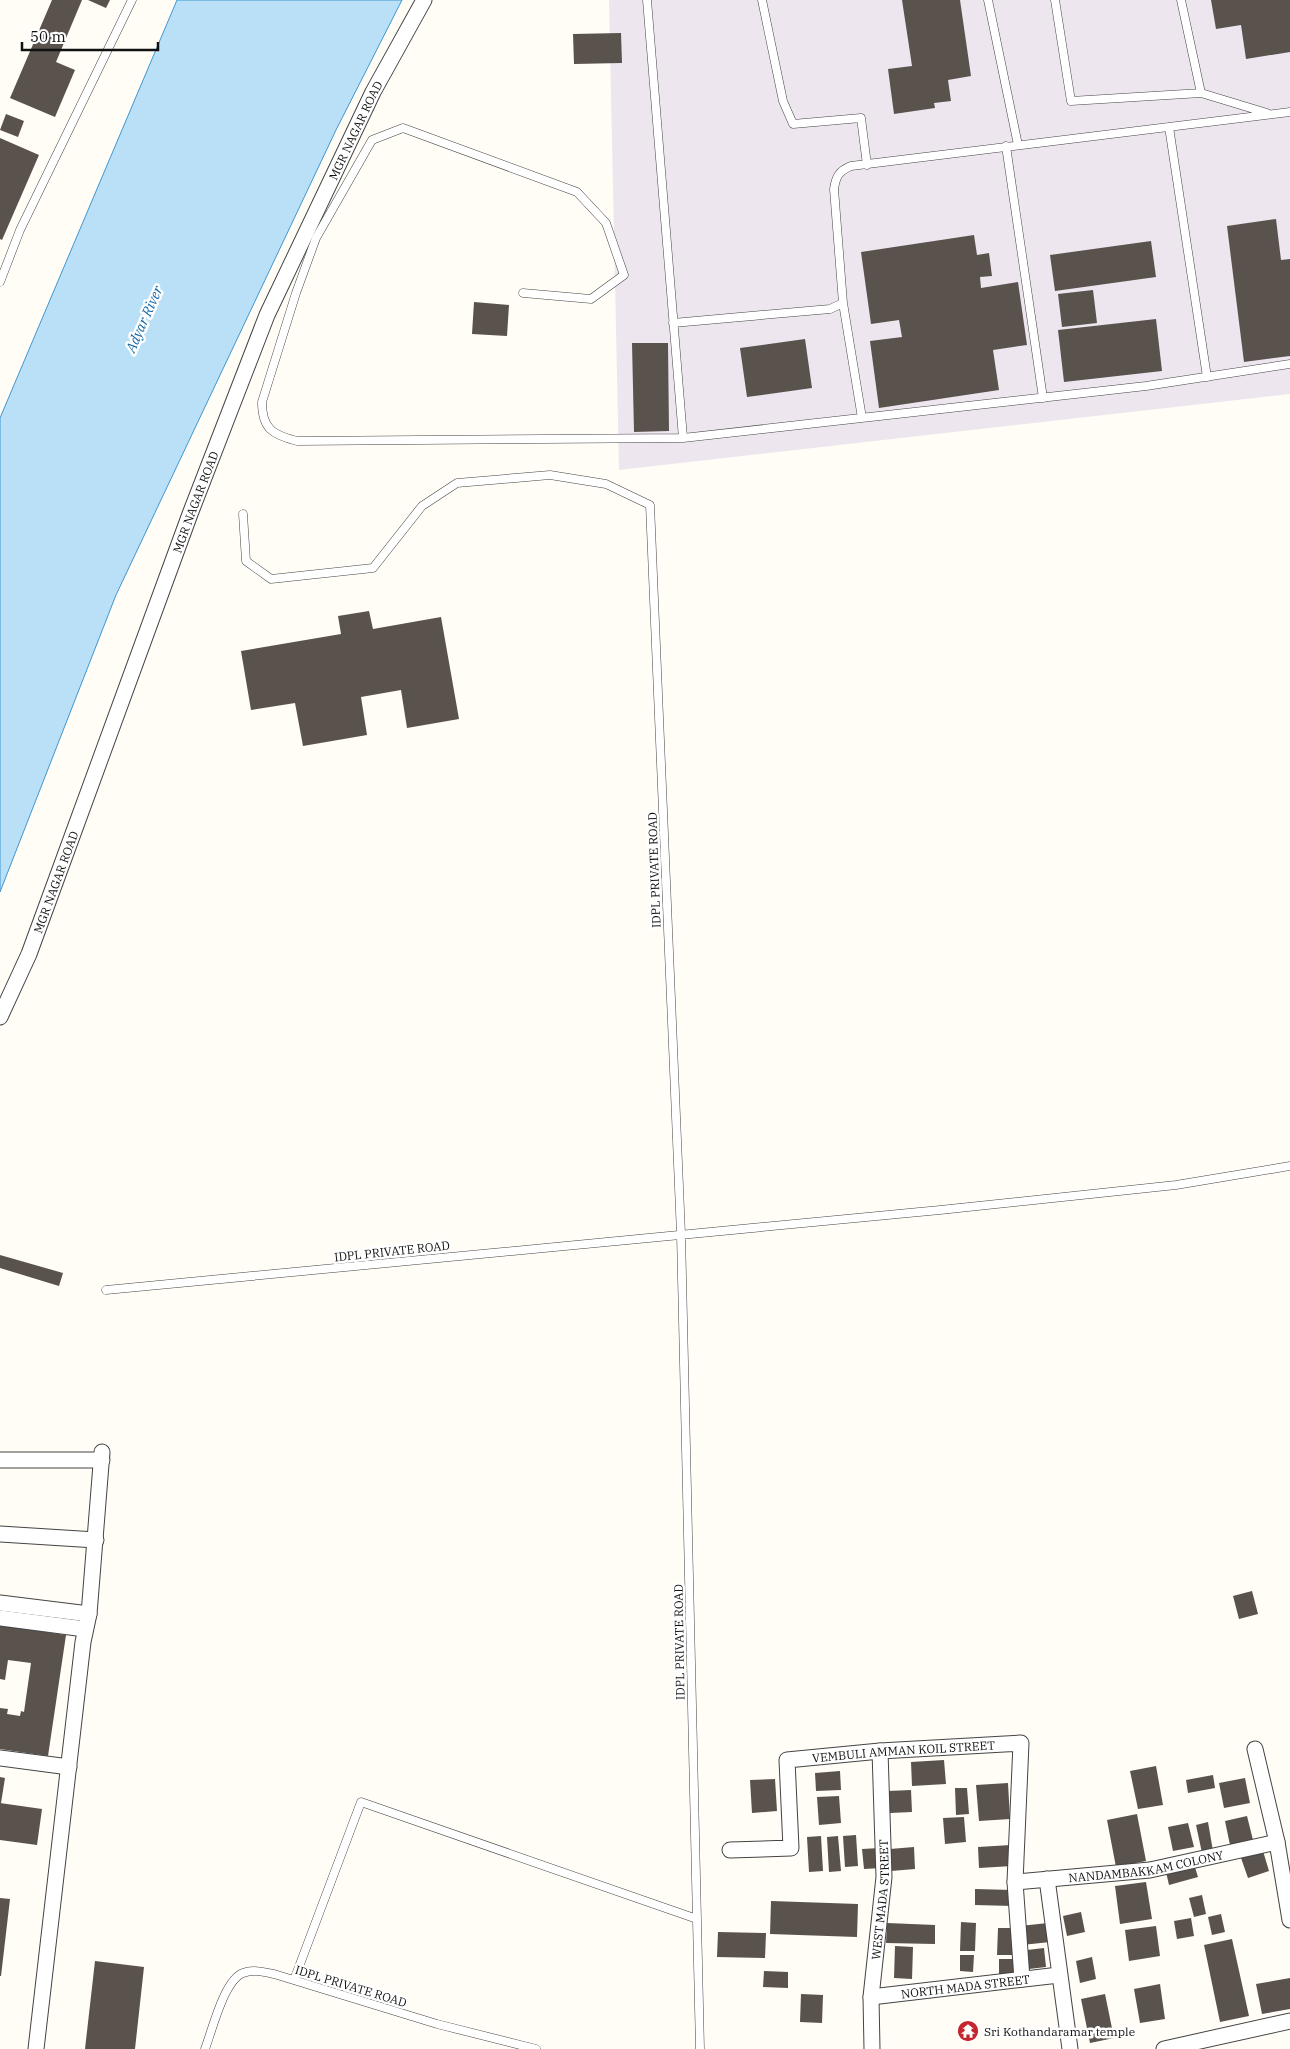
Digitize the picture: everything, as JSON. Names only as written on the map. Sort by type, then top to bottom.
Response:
[{"type":"street","name":"MGR NAGAR ROAD","points":[[0,1017],[29,954],[190,514],[267,315],[373,92],[424,0]]},
{"type":"street","points":[[0,1460],[102,1456],[89,1614],[85,1629],[36,2049]]},
{"type":"street","points":[[0,1534],[96,1540]]},
{"type":"street","points":[[0,1603],[89,1614]]},
{"type":"street","points":[[0,1618],[85,1629]]},
{"type":"street","name":"VEMBULI AMMAN KOIL STREET","points":[[730,1850],[791,1848],[788,1760],[880,1751],[1021,1743],[1015,1882]]},
{"type":"street","points":[[1255,1749],[1277,1842],[1290,1920]]},
{"type":"street","name":"WEST MADA STREET","points":[[872,2049],[871,1997],[884,1877],[880,1751]]},
{"type":"street","points":[[0,1758],[69,1767]]},
{"type":"street","name":"NANDAMBAKKAM COLONY","points":[[1015,1882],[1150,1870],[1277,1842]]},
{"type":"street","points":[[1047,1879],[1070,2049]]},
{"type":"street","points":[[1015,1882],[1022,1979]]},
{"type":"street","name":"NORTH MADA STREET","points":[[871,1997],[1059,1975]]},
{"type":"street","points":[[1164,2049],[1187,2047],[1290,2021]]},
{"type":"lane","points":[[0,282],[20,230],[132,0]]},
{"type":"lane","points":[[647,0],[683,438]]},
{"type":"lane","points":[[762,0],[783,101],[793,124],[861,118],[867,165]]},
{"type":"lane","points":[[988,0],[1018,145]]},
{"type":"lane","points":[[1055,0],[1071,102],[1201,93],[1271,114]]},
{"type":"lane","points":[[1181,0],[1201,93]]},
{"type":"lane","points":[[862,418],[843,304],[836,232],[834,189],[836,176],[842,170],[1006,146],[1290,112]]},
{"type":"lane","points":[[1169,127],[1208,377]]},
{"type":"lane","points":[[523,293],[592,299],[624,276],[606,222],[576,192],[403,128],[372,140],[316,238],[296,293],[262,402],[262,418],[270,431],[297,441],[683,438],[1043,398],[1208,377],[1290,364]]},
{"type":"lane","points":[[1006,146],[1043,398]]},
{"type":"lane","points":[[674,323],[830,309],[843,304]]},
{"type":"lane","name":"IDPL PRIVATE ROAD","points":[[243,514],[246,562],[271,579],[373,568],[422,506],[457,482],[550,475],[606,484],[650,505],[681,1234],[700,2049]]},
{"type":"lane","points":[[681,1234],[1176,1186],[1290,1166]]},
{"type":"lane","name":"IDPL PRIVATE ROAD","points":[[106,1290],[681,1234]]},
{"type":"lane","points":[[294,1980],[361,1802],[697,1919]]},
{"type":"lane","name":"IDPL PRIVATE ROAD","points":[[205,2049],[228,1986],[241,1973],[254,1971],[294,1980],[437,2024],[536,2049]]},
{"type":"shaded area","points":[[609,0],[1290,0],[1290,394],[619,470]]},
{"type":"water","name":"Adyar River","points":[[177,0],[402,0],[336,130],[116,595],[0,892],[0,418]]},
{"type":"building","points":[[52,0],[82,0],[56,62],[75,70],[55,117],[10,98]]},
{"type":"building","points":[[88,0],[110,0],[106,8]]},
{"type":"building","points":[[902,0],[960,0],[971,76],[948,80],[951,101],[934,103],[935,108],[894,114],[888,69],[912,66]]},
{"type":"building","points":[[1211,0],[1290,0],[1290,52],[1246,59],[1241,25],[1216,29]]},
{"type":"building","points":[[621,33],[622,63],[574,64],[573,34]]},
{"type":"building","points":[[6,114],[24,121],[18,137],[0,130]]},
{"type":"building","points":[[0,138],[39,155],[2,240],[0,239]]},
{"type":"building","points":[[1276,219],[1281,260],[1290,259],[1290,356],[1244,362],[1227,226]]},
{"type":"building","points":[[974,235],[977,255],[989,253],[992,276],[980,277],[981,288],[1018,282],[1027,345],[993,350],[999,390],[879,408],[870,341],[902,337],[899,320],[871,324],[861,252]]},
{"type":"building","points":[[1151,241],[1156,277],[1055,291],[1050,255]]},
{"type":"building","points":[[1093,290],[1097,323],[1062,327],[1058,294]]},
{"type":"building","points":[[474,302],[509,305],[507,336],[472,334]]},
{"type":"building","points":[[1156,319],[1162,371],[1064,382],[1058,330]]},
{"type":"building","points":[[805,339],[812,388],[747,397],[740,348]]},
{"type":"building","points":[[632,343],[668,343],[669,431],[634,432]]},
{"type":"building","points":[[369,611],[373,629],[441,617],[459,719],[407,728],[401,690],[361,697],[367,735],[303,746],[295,703],[251,710],[241,651],[341,634],[338,616]]},
{"type":"building","points":[[0,1255],[63,1273],[59,1286],[0,1268]]},
{"type":"building","points":[[1252,1591],[1258,1614],[1239,1619],[1233,1596]]},
{"type":"building","points":[[0,1625],[66,1635],[48,1756],[0,1749],[0,1708],[8,1709],[7,1714],[20,1716],[21,1711],[24,1712],[31,1663],[8,1660],[5,1680],[0,1679]]},
{"type":"building","points":[[944,1760],[946,1784],[912,1786],[911,1762]]},
{"type":"building","points":[[1156,1766],[1163,1805],[1138,1809],[1130,1771]]},
{"type":"building","points":[[840,1771],[841,1790],[816,1791],[815,1773]]},
{"type":"building","points":[[1213,1775],[1215,1788],[1188,1793],[1186,1780]]},
{"type":"building","points":[[0,1777],[5,1778],[1,1803],[0,1803]]},
{"type":"building","points":[[1245,1778],[1250,1803],[1224,1808],[1219,1783]]},
{"type":"building","points":[[775,1779],[777,1811],[752,1813],[750,1780]]},
{"type":"building","points":[[1008,1783],[1010,1819],[979,1821],[976,1785]]},
{"type":"building","points":[[955,1788],[967,1788],[969,1814],[956,1815]]},
{"type":"building","points":[[911,1790],[912,1812],[890,1813],[888,1791]]},
{"type":"building","points":[[839,1796],[841,1823],[819,1825],[817,1797]]},
{"type":"building","points":[[0,1803],[42,1809],[37,1845],[0,1840]]},
{"type":"building","points":[[1137,1814],[1146,1861],[1116,1867],[1107,1820]]},
{"type":"building","points":[[1247,1816],[1253,1840],[1230,1845],[1225,1821]]},
{"type":"building","points":[[964,1817],[966,1842],[945,1844],[943,1818]]},
{"type":"building","points":[[1208,1822],[1213,1851],[1202,1853],[1196,1825]]},
{"type":"building","points":[[1188,1823],[1194,1847],[1173,1851],[1168,1827]]},
{"type":"building","points":[[856,1835],[858,1866],[845,1867],[843,1836]]},
{"type":"building","points":[[821,1836],[823,1871],[809,1872],[807,1837]]},
{"type":"building","points":[[838,1836],[841,1871],[829,1872],[827,1837]]},
{"type":"building","points":[[1011,1845],[1012,1866],[979,1868],[978,1847]]},
{"type":"building","points":[[914,1847],[915,1869],[891,1871],[890,1849]]},
{"type":"building","points":[[880,1848],[881,1868],[864,1869],[862,1849]]},
{"type":"building","points":[[1263,1851],[1269,1871],[1248,1878],[1241,1858]]},
{"type":"building","points":[[1194,1864],[1198,1877],[1169,1885],[1166,1872]]},
{"type":"building","points":[[1146,1882],[1152,1919],[1120,1924],[1115,1886]]},
{"type":"building","points":[[975,1889],[1013,1890],[1013,1906],[975,1905]]},
{"type":"building","points":[[1202,1895],[1206,1914],[1194,1917],[1189,1898]]},
{"type":"building","points":[[0,1898],[10,1899],[1,1976],[0,1976]]},
{"type":"building","points":[[771,1901],[858,1904],[857,1937],[770,1934]]},
{"type":"building","points":[[1081,1912],[1085,1932],[1067,1936],[1063,1916]]},
{"type":"building","points":[[1221,1914],[1225,1932],[1212,1935],[1208,1917]]},
{"type":"building","points":[[1191,1918],[1194,1936],[1177,1939],[1174,1921]]},
{"type":"building","points":[[961,1922],[976,1923],[975,1951],[960,1951]]},
{"type":"building","points":[[887,1923],[935,1925],[935,1944],[886,1943]]},
{"type":"building","points":[[1048,1923],[1050,1942],[1022,1945],[1020,1926]]},
{"type":"building","points":[[1156,1926],[1160,1956],[1129,1961],[1125,1930]]},
{"type":"building","points":[[998,1928],[1012,1928],[1012,1955],[997,1955]]},
{"type":"building","points":[[718,1932],[766,1933],[765,1958],[717,1957]]},
{"type":"building","points":[[1232,1939],[1249,2016],[1220,2022],[1204,1945]]},
{"type":"building","points":[[895,1946],[913,1947],[912,1979],[894,1978]]},
{"type":"building","points":[[1044,1948],[1046,1967],[1029,1969],[1027,1950]]},
{"type":"building","points":[[960,1955],[974,1955],[973,1972],[960,1971]]},
{"type":"building","points":[[1092,1957],[1096,1979],[1080,1983],[1076,1961]]},
{"type":"building","points":[[999,1959],[1016,1959],[1015,1978],[999,1978]]},
{"type":"building","points":[[95,1961],[144,1967],[135,2049],[85,2049]]},
{"type":"building","points":[[764,1971],[788,1972],[788,1988],[763,1987]]},
{"type":"building","points":[[1290,1978],[1290,2009],[1262,2014],[1256,1984]]},
{"type":"building","points":[[1160,1984],[1165,2019],[1140,2023],[1134,1989]]},
{"type":"building","points":[[801,1994],[823,1995],[822,2023],[800,2022]]},
{"type":"building","points":[[1105,1994],[1114,2038],[1090,2043],[1081,1999]]},
{"type":"place","name":"Sri Kothandaramar temple","points":[[968,2031]]}]
